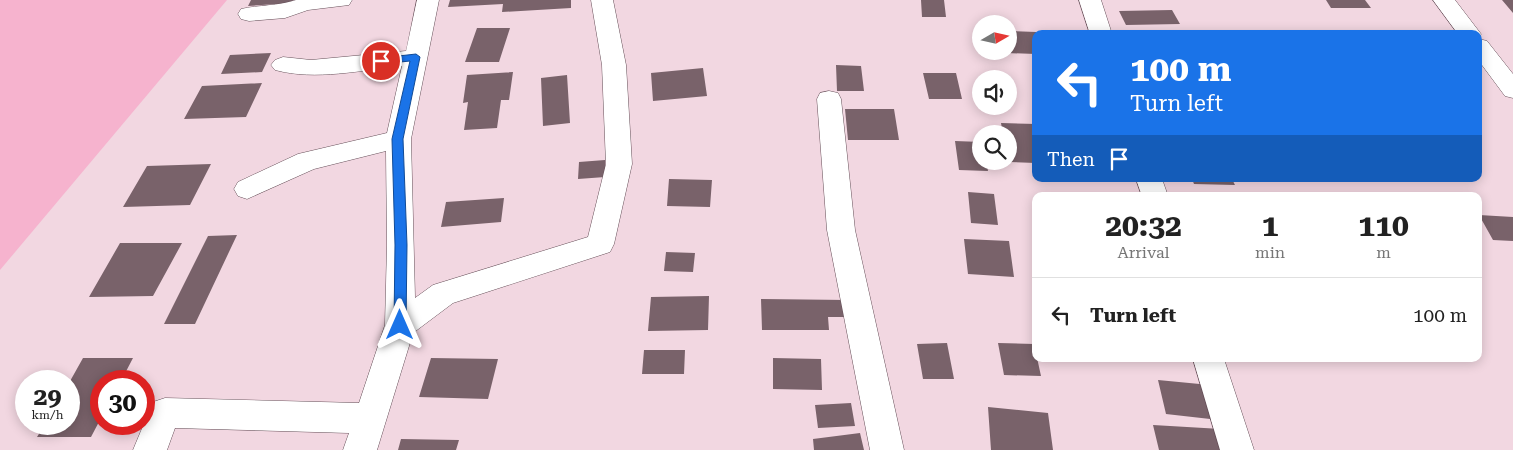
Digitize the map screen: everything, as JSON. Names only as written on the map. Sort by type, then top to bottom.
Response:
[{"type":"street","points":[[249,14],[285,11],[306,4],[341,0]]},
{"type":"street","points":[[360,450],[400,325],[401,245],[398,139],[428,0]]},
{"type":"street","points":[[400,325],[443,294],[600,244],[619,164],[614,65],[602,0]]},
{"type":"street","points":[[1090,0],[1100,30]]},
{"type":"street","points":[[1444,0],[1467,30]]},
{"type":"street","points":[[1482,50],[1513,90]]},
{"type":"street","points":[[283,65],[311,68],[416,57]]},
{"type":"street","points":[[829,99],[842,230],[887,450]]},
{"type":"street","points":[[247,189],[307,161],[398,139]]},
{"type":"street","points":[[1210,362],[1237,450]]},
{"type":"street","points":[[150,450],[165,413],[370,418]]},
{"type":"shaded area","points":[[0,0],[227,0],[0,270]]},
{"type":"building","points":[[251,0],[293,0],[292,3],[248,6]]},
{"type":"building","points":[[450,0],[571,0],[571,8],[502,12],[503,4],[448,7]]},
{"type":"building","points":[[921,0],[944,0],[946,17],[922,17]]},
{"type":"building","points":[[1326,0],[1365,0],[1371,8],[1331,8]]},
{"type":"building","points":[[1502,0],[1513,0],[1513,13]]},
{"type":"building","points":[[1172,10],[1180,24],[1126,25],[1119,11]]},
{"type":"building","points":[[477,28],[510,28],[499,62],[465,62]]},
{"type":"building","points":[[1018,31],[1032,32],[1032,54],[1018,53]]},
{"type":"building","points":[[271,53],[262,72],[221,74],[230,55]]},
{"type":"building","points":[[836,65],[861,66],[864,91],[837,91]]},
{"type":"building","points":[[703,68],[707,96],[653,101],[651,73]]},
{"type":"building","points":[[513,72],[509,100],[501,100],[497,128],[464,130],[468,102],[463,103],[467,75]]},
{"type":"building","points":[[923,73],[956,73],[962,99],[929,99]]},
{"type":"building","points":[[567,75],[570,123],[543,126],[541,78]]},
{"type":"building","points":[[262,83],[246,117],[184,119],[202,86]]},
{"type":"building","points":[[845,109],[894,109],[899,140],[848,140]]},
{"type":"building","points":[[1001,123],[1032,124],[1032,163],[1017,162],[1017,125],[1001,125]]},
{"type":"building","points":[[955,141],[972,142],[972,170],[988,171],[959,170]]},
{"type":"building","points":[[605,160],[605,177],[578,179],[579,162]]},
{"type":"building","points":[[211,164],[190,205],[123,207],[147,166]]},
{"type":"building","points":[[669,179],[712,180],[710,207],[667,206]]},
{"type":"building","points":[[1193,182],[1234,182],[1235,185],[1194,184]]},
{"type":"building","points":[[968,192],[994,194],[998,225],[971,223]]},
{"type":"building","points":[[504,198],[501,222],[441,227],[446,202]]},
{"type":"building","points":[[1482,215],[1513,217],[1513,241],[1493,240],[1482,220]]},
{"type":"building","points":[[237,235],[195,324],[164,324],[208,236]]},
{"type":"building","points":[[964,239],[1009,241],[1014,277],[968,274]]},
{"type":"building","points":[[120,243],[182,243],[153,296],[89,297]]},
{"type":"building","points":[[666,252],[695,253],[693,272],[664,271]]},
{"type":"building","points":[[709,296],[708,330],[648,331],[651,297]]},
{"type":"building","points":[[761,299],[847,300],[849,317],[828,317],[829,330],[762,330]]},
{"type":"building","points":[[947,343],[954,379],[923,379],[917,344]]},
{"type":"building","points":[[998,343],[1032,344],[1032,362],[1038,362],[1041,376],[1004,375]]},
{"type":"building","points":[[644,350],[685,350],[684,374],[642,374]]},
{"type":"building","points":[[83,358],[133,358],[127,370],[90,370],[91,437],[37,437],[38,435],[80,435],[80,370],[76,370]]},
{"type":"building","points":[[431,358],[498,359],[488,399],[419,397]]},
{"type":"building","points":[[773,358],[821,359],[822,390],[773,389]]},
{"type":"building","points":[[1158,380],[1210,385],[1219,420],[1166,414]]},
{"type":"building","points":[[851,403],[855,426],[818,428],[815,405]]},
{"type":"building","points":[[988,407],[1048,413],[1053,450],[991,450]]},
{"type":"building","points":[[1153,425],[1221,429],[1227,450],[1159,450]]},
{"type":"building","points":[[860,433],[864,450],[814,450],[813,439]]},
{"type":"building","points":[[401,439],[459,440],[456,450],[398,450]]},
{"type":"route","points":[[381,61],[416,57],[398,139],[401,245],[400,325]]}]
